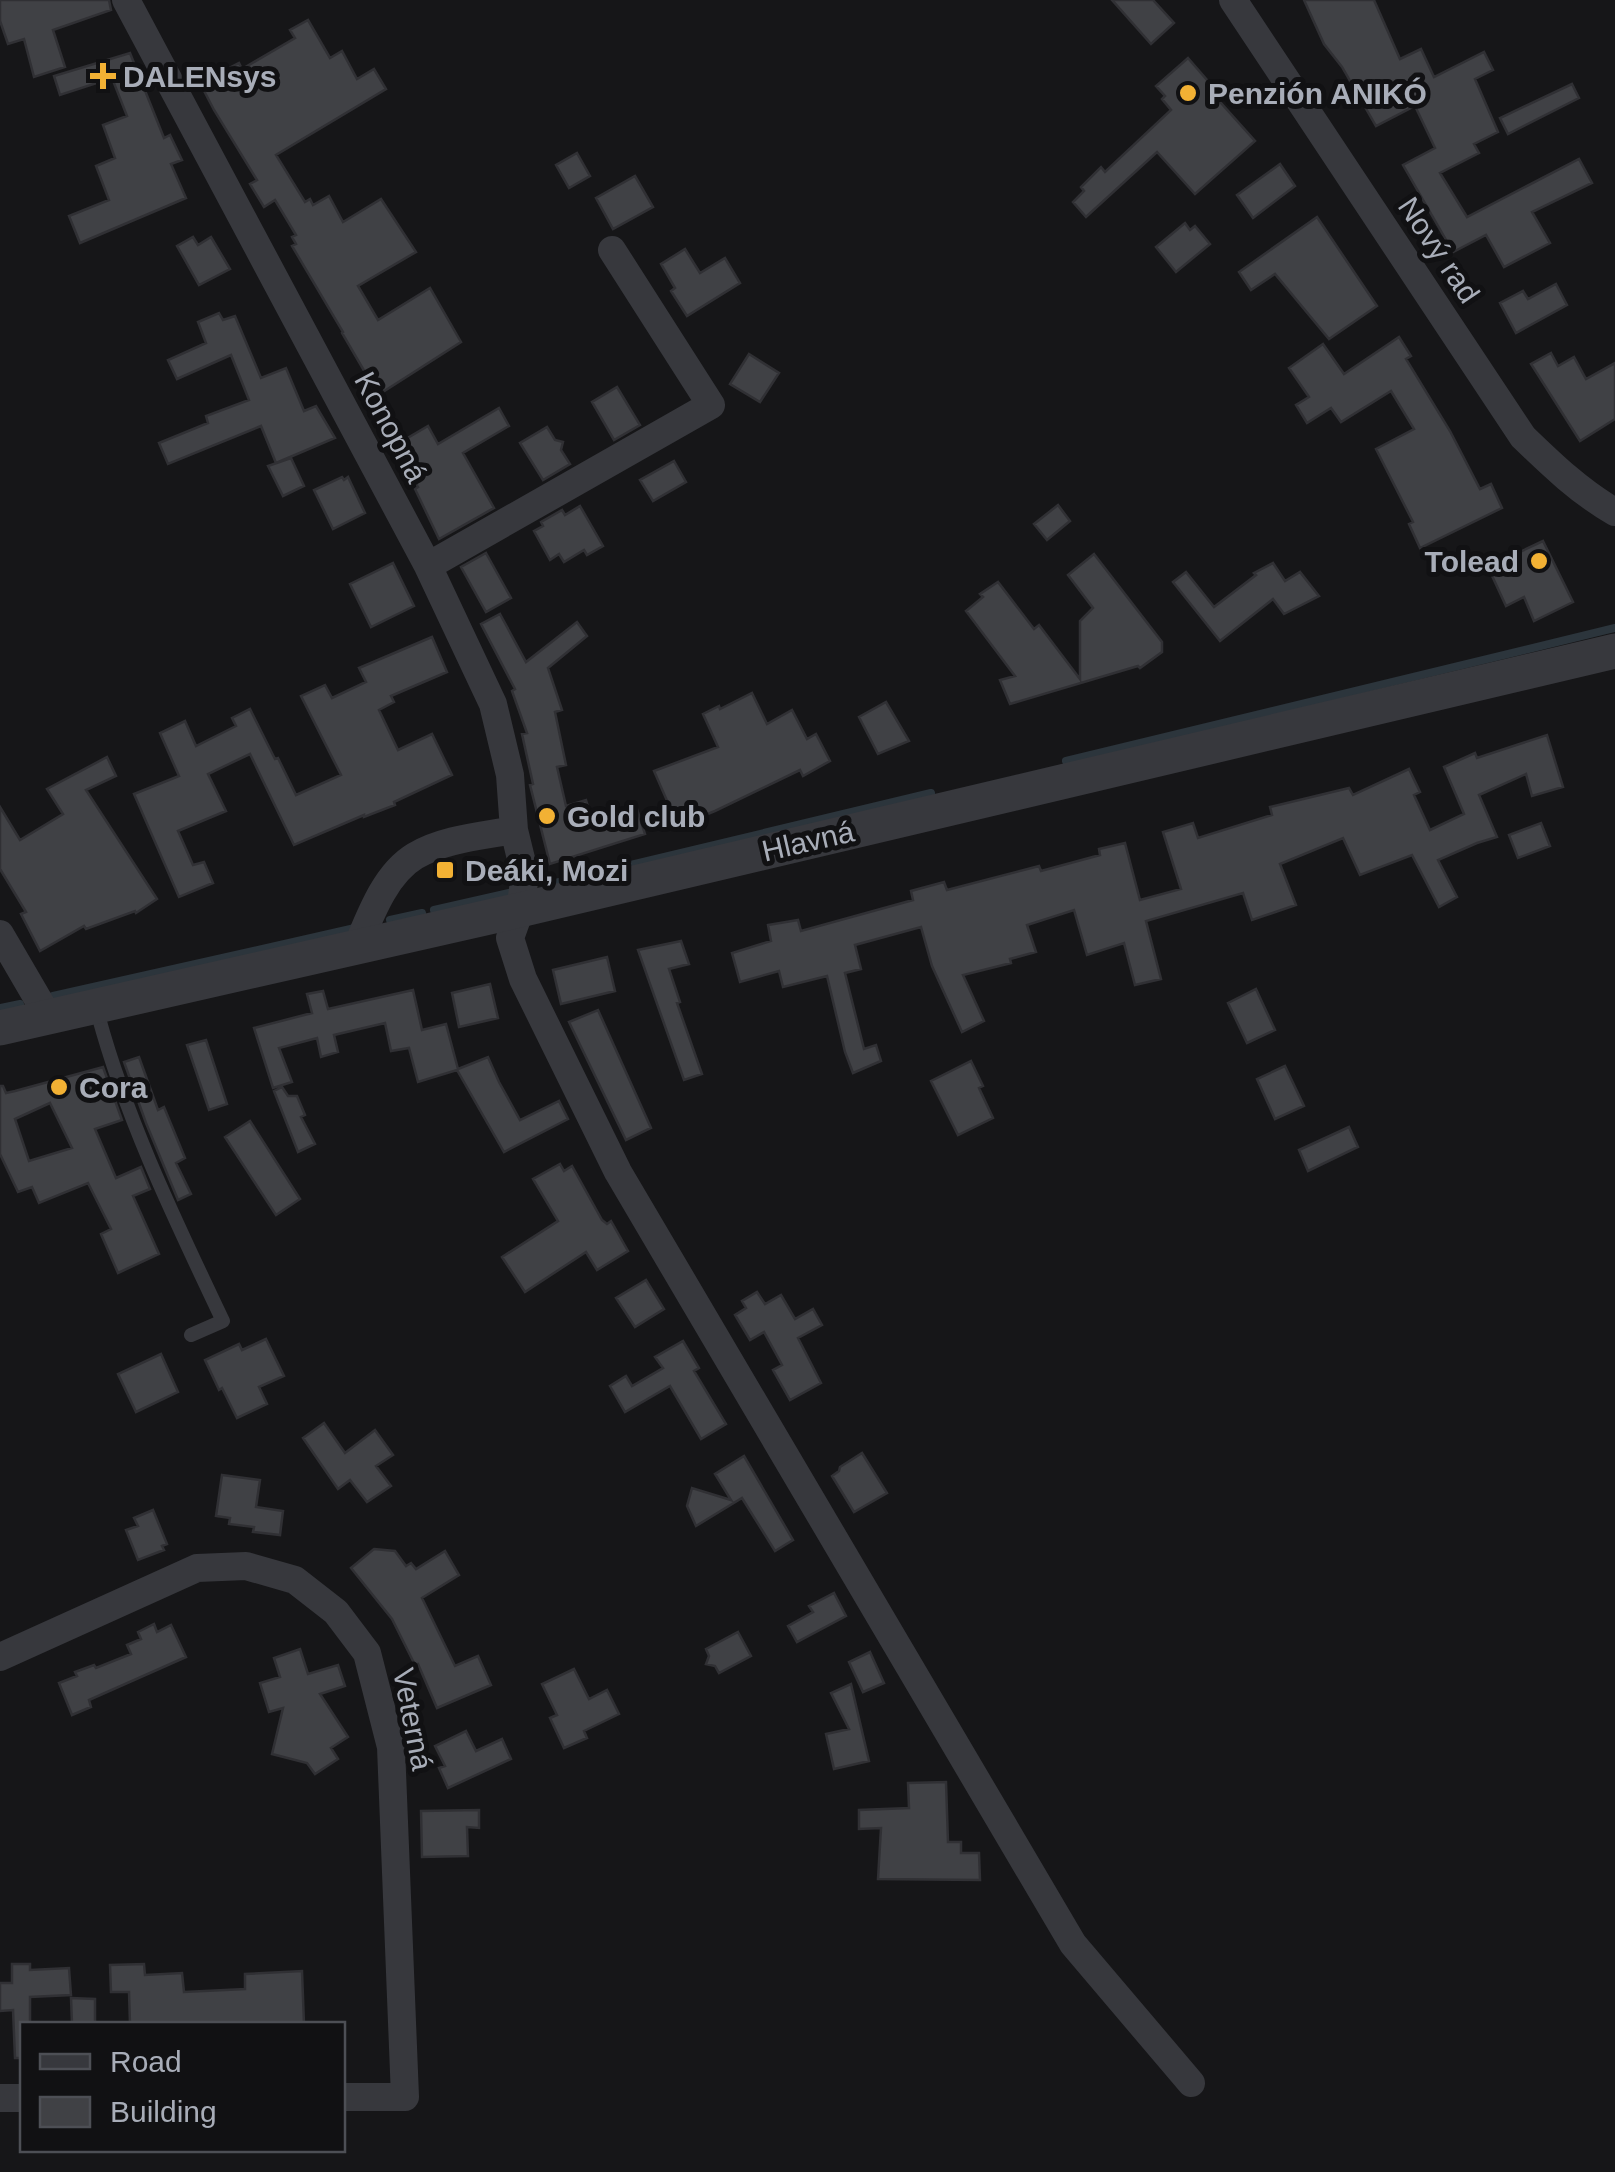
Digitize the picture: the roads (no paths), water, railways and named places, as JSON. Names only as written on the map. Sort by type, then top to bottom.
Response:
[{"type":"street","name":"Konopná","points":[[126,0],[428,566],[494,704],[510,774],[514,830],[525,875],[520,910],[510,938],[523,980],[618,1172],[1073,1944],[1192,2083]]},
{"type":"street","name":"Nový rad","points":[[1233,0],[1523,437],[1592,499],[1615,512]]},
{"type":"street","points":[[428,566],[711,405],[612,250]]},
{"type":"street","name":"Hlavná","points":[[0,1028],[520,910],[1615,651]]},
{"type":"street","points":[[357,947],[375,905],[398,871],[415,856],[445,844],[514,830]]},
{"type":"street","points":[[0,934],[49,1018]]},
{"type":"street","name":"Veterná","points":[[0,1657],[197,1568],[246,1566],[295,1580],[336,1612],[367,1653],[391,1747],[405,2097],[345,2097]]},
{"type":"lane","points":[[96,1007],[162,1193],[223,1321],[191,1336]]},
{"type":"waterway","points":[[1066,761],[1615,628]]},
{"type":"waterway","points":[[551,884],[931,793]]},
{"type":"waterway","points":[[434,910],[509,893]]},
{"type":"waterway","points":[[390,920],[422,913]]},
{"type":"waterway","points":[[53,996],[355,928]]},
{"type":"waterway","points":[[0,1008],[20,1004]]},
{"type":"place","name":"DALENsys","points":[[103,76]]},
{"type":"place","name":"Penzión ANIKÓ","points":[[1188,93]]},
{"type":"place","name":"Tolead","points":[[1539,561]]},
{"type":"place","name":"Gold club","points":[[547,816]]},
{"type":"place","name":"Deáki, Mozi","points":[[445,870]]},
{"type":"place","name":"Cora","points":[[59,1087]]}]
